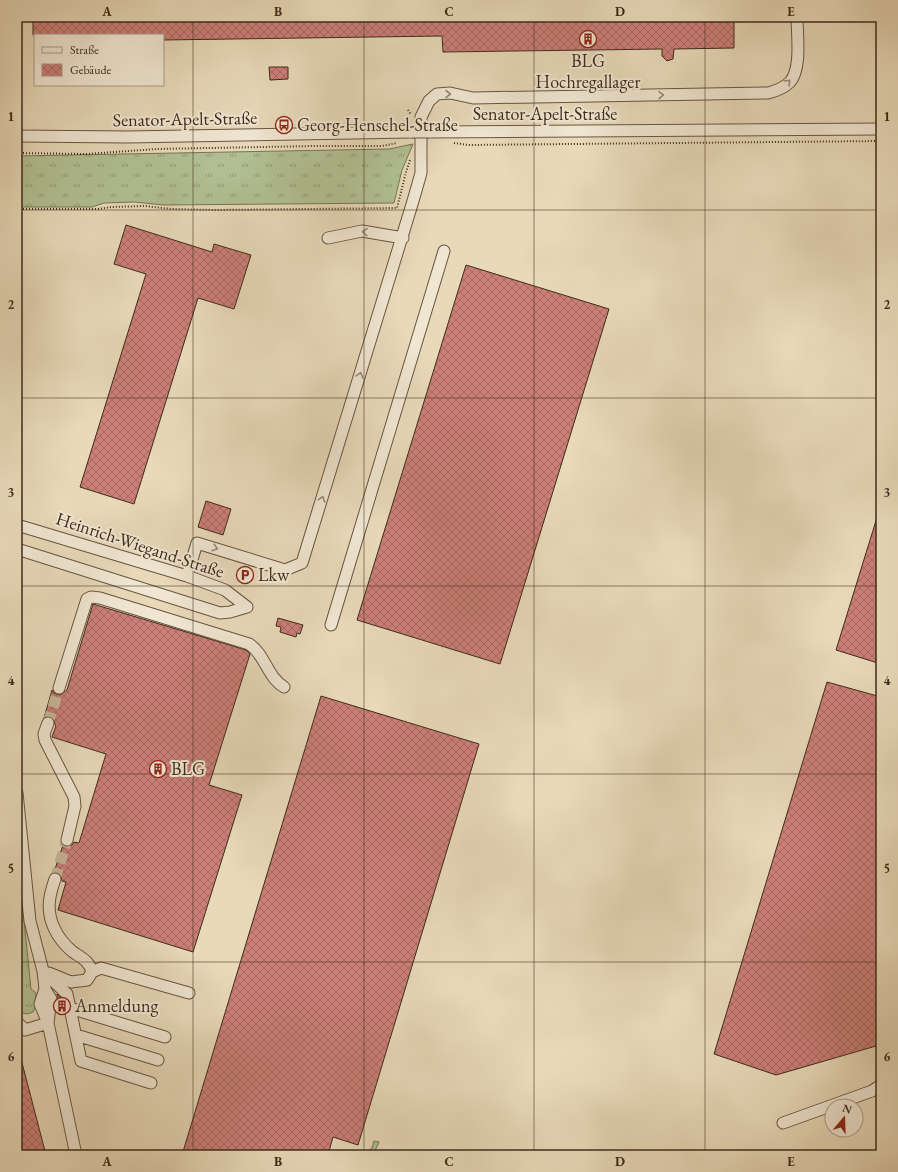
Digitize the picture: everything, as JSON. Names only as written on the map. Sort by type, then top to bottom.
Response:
[{"type":"street","points":[[187,576],[197,543],[285,570],[302,563],[403,238],[421,173],[416,117],[437,94],[450,93],[473,98],[768,93],[779,90],[790,82],[796,72],[798,60],[797,17]]},
{"type":"street","name":"Senator-Apelt-Straße","points":[[17,136],[128,137],[412,132],[881,129]]},
{"type":"street","points":[[328,238],[362,231],[403,238]]},
{"type":"street","points":[[331,624],[444,251]]},
{"type":"street","name":"Heinrich-Wiegand-Straße","points":[[17,525],[187,576],[225,590],[247,607],[220,613],[17,549]]},
{"type":"street","points":[[59,688],[87,599],[91,597],[100,598],[248,644],[255,648],[278,683],[284,687]]},
{"type":"street","points":[[48,723],[44,734],[45,740],[74,797],[75,806],[68,840]]},
{"type":"street","points":[[17,793],[30,921],[43,971],[45,989],[40,1004],[48,1023],[76,1155]]},
{"type":"street","points":[[55,879],[50,896],[49,910],[52,924],[59,938],[72,951],[90,965],[92,972]]},
{"type":"street","points":[[43,971],[71,982],[87,980],[92,972],[100,968],[188,993]]},
{"type":"street","points":[[43,971],[67,994],[81,1061],[151,1083]]},
{"type":"street","points":[[70,1008],[165,1037]]},
{"type":"street","points":[[17,1022],[25,1030],[48,1023]]},
{"type":"street","points":[[76,1035],[158,1060]]},
{"type":"street","points":[[783,1123],[872,1091],[881,1085]]},
{"type":"path","points":[[408,110],[416,117]]},
{"type":"path","points":[[447,142],[476,145],[881,141]]},
{"type":"path","points":[[17,153],[86,154],[157,149],[382,146],[404,142]]},
{"type":"path","points":[[17,209],[98,209],[145,206],[171,209],[215,210],[397,208],[410,159]]},
{"type":"green space","points":[[413,144],[402,170],[394,203],[164,205],[134,202],[104,203],[92,207],[17,207],[17,156],[389,149]]},
{"type":"green space","points":[[17,851],[31,989],[36,993],[35,1007],[33,1012],[29,1014],[23,1013],[17,1009]]},
{"type":"green space","points":[[374,1141],[379,1142],[373,1155],[363,1155],[372,1148]]},
{"type":"building","name":"BLG Hochregallager","points":[[33,17],[734,17],[734,48],[674,49],[673,59],[667,61],[662,56],[662,49],[443,52],[442,36],[164,40],[164,34],[33,35]]},
{"type":"building","points":[[269,67],[288,67],[288,79],[270,80]]},
{"type":"building","points":[[126,225],[212,252],[214,244],[251,255],[234,309],[198,298],[134,504],[80,487],[146,274],[114,264]]},
{"type":"building","points":[[466,265],[609,309],[500,664],[357,620]]},
{"type":"building","points":[[206,501],[231,509],[223,535],[198,527]]},
{"type":"building","points":[[879,511],[881,512],[881,664],[836,650]]},
{"type":"building","name":"BLG","points":[[93,604],[246,650],[250,654],[209,785],[242,795],[193,952],[58,910],[66,882],[62,881],[60,874],[54,872],[63,845],[69,847],[74,842],[79,843],[106,754],[52,737],[56,726],[54,719],[50,716],[44,718],[52,690],[54,693],[60,695],[67,690]]},
{"type":"building","points":[[278,618],[303,625],[300,634],[297,633],[296,637],[280,632],[281,627],[276,626]]},
{"type":"building","points":[[827,682],[881,697],[881,1029],[876,1046],[776,1075],[714,1054]]},
{"type":"building","points":[[321,696],[479,744],[358,1145],[333,1137],[328,1155],[182,1155]]},
{"type":"building","name":"Anmeldung","points":[[57,994],[61,998],[64,1012],[58,1012]]},
{"type":"building","points":[[17,1055],[20,1055],[46,1155],[17,1155]]},
{"type":"tunnel","points":[[48,723],[59,688]]},
{"type":"tunnel","points":[[55,879],[67,840]]},
{"type":"place","name":"BLG Hochregallager","points":[[588,39]]},
{"type":"place","name":"Georg-Henschel-Straße","points":[[284,125]]},
{"type":"place","name":"Lkw","points":[[245,575]]},
{"type":"place","name":"BLG","points":[[158,769]]},
{"type":"place","name":"Anmeldung","points":[[62,1006]]}]
